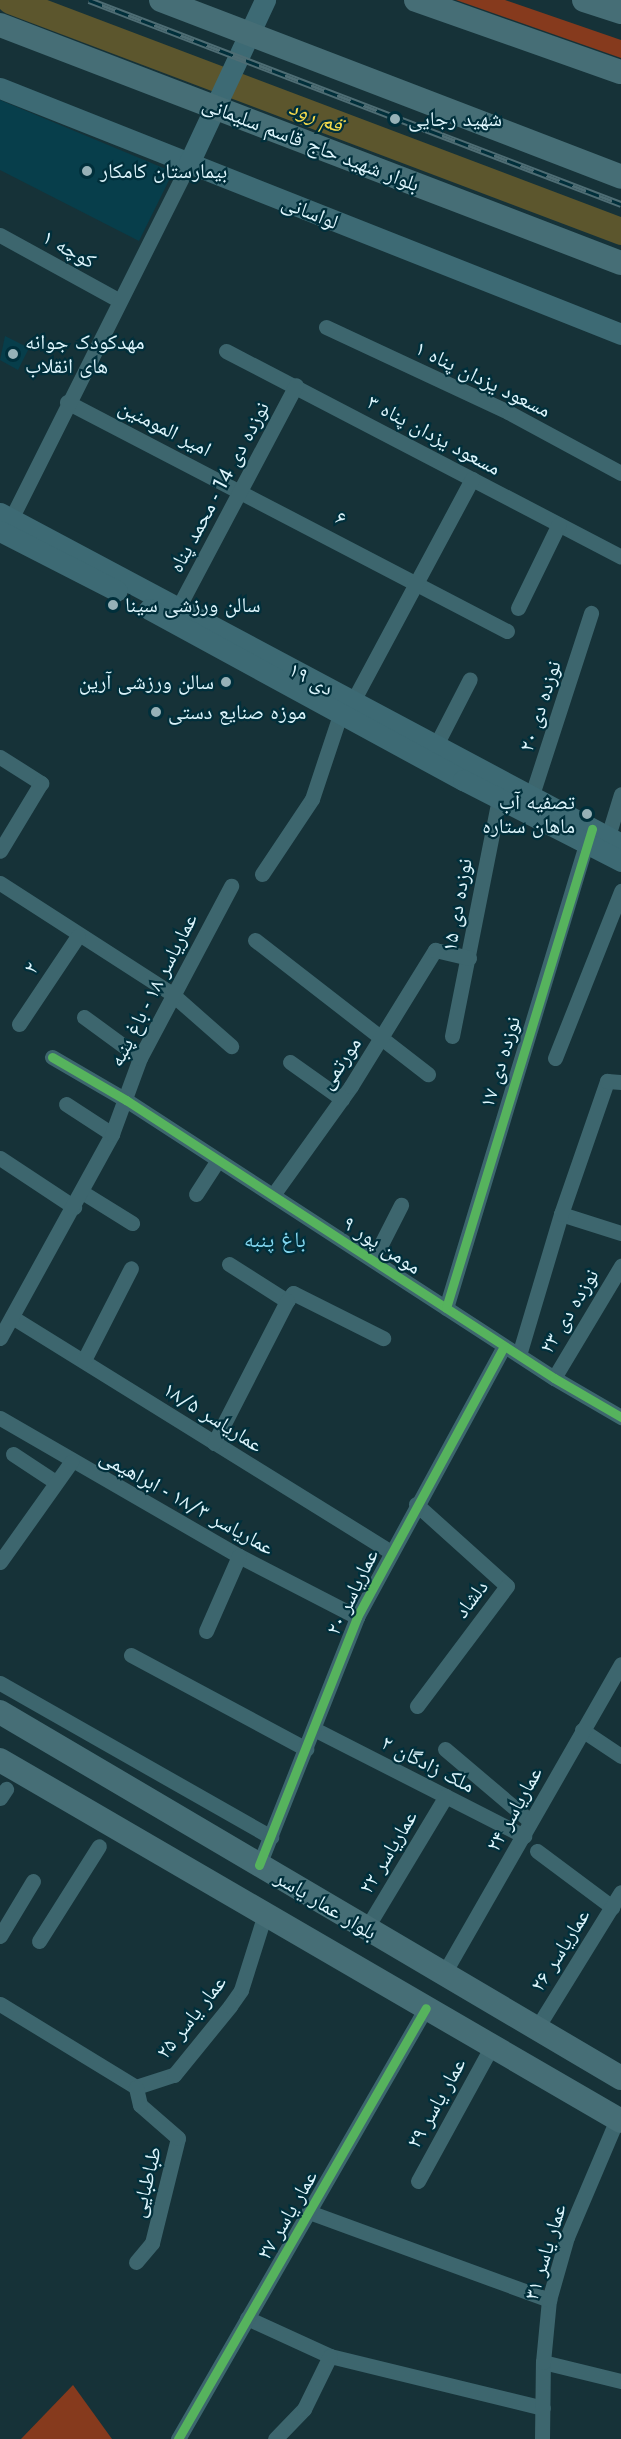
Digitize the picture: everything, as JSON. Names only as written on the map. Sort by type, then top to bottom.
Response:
[{"type":"main road","points":[[161,0],[621,177]]},
{"type":"main road","points":[[416,0],[621,72]]},
{"type":"main road","points":[[584,0],[621,12]]},
{"type":"main road","points":[[189,164],[256,5]]},
{"type":"main road","name":"بلوار شهید حاج قاسم سلیمانی","points":[[0,25],[621,263]]},
{"type":"main road","name":"لواسانی","points":[[0,88],[621,334]]},
{"type":"main road","name":"۱۹ دی","points":[[4,524],[178,608],[347,704],[605,844]]},
{"type":"main road","name":"۱۹ دی","points":[[4,524],[347,704],[435,747],[501,789]]},
{"type":"main road","name":"بلوار عمار یاسر","points":[[0,1712],[535,2031],[621,2078]]},
{"type":"main road","name":"بلوار عمار یاسر","points":[[0,1760],[619,2120]]},
{"type":"street","points":[[4,524],[189,164]]},
{"type":"street","name":"کوچه ۱","points":[[0,235],[118,300]]},
{"type":"street","name":"۱ مسعود یزدان پناه","points":[[326,327],[508,412],[621,473]]},
{"type":"street","name":"۳ مسعود یزدان پناه","points":[[226,351],[296,385],[621,557]]},
{"type":"street","name":"نوزده دی 14 - محمد پناه","points":[[178,608],[243,491],[296,385]]},
{"type":"street","name":"امیر المومنین","points":[[67,402],[243,491]]},
{"type":"street","points":[[262,874],[312,799],[347,704],[419,582],[472,479]]},
{"type":"street","name":"۶","points":[[243,491],[419,582],[507,632]]},
{"type":"street","points":[[518,608],[559,524]]},
{"type":"street","name":"نوزده دی ۲۰","points":[[529,804],[591,613]]},
{"type":"street","points":[[435,747],[470,679]]},
{"type":"street","points":[[0,757],[41,783],[0,851]]},
{"type":"street","name":"نوزده دی ۱۵","points":[[452,1036],[501,789]]},
{"type":"street","name":"نوزده دی ۱۷","points":[[446,1308],[621,794]]},
{"type":"street","points":[[0,883],[78,936],[172,994],[231,1046]]},
{"type":"street","name":"عماریاسر ۱۸ - باغ پنبه","points":[[0,1338],[74,1207],[112,1134],[140,1058],[231,886]]},
{"type":"street","points":[[555,1058],[621,891]]},
{"type":"street","name":"۲","points":[[19,1024],[78,936]]},
{"type":"street","points":[[255,940],[381,1040],[428,1074]]},
{"type":"street","name":"مورتمی","points":[[273,1196],[342,1100],[435,950],[469,958]]},
{"type":"street","points":[[84,1017],[140,1058]]},
{"type":"street","name":"مومن پور ۹","points":[[52,1057],[126,1100],[504,1346],[621,1417]]},
{"type":"street","points":[[290,1062],[342,1100]]},
{"type":"street","points":[[519,1355],[561,1214],[614,1082]]},
{"type":"street","points":[[66,1104],[112,1134]]},
{"type":"street","points":[[0,1158],[74,1207]]},
{"type":"street","points":[[196,1194],[218,1160]]},
{"type":"street","points":[[82,1192],[132,1223]]},
{"type":"street","points":[[373,1260],[401,1205]]},
{"type":"street","points":[[561,1214],[621,1233]]},
{"type":"street","points":[[229,1264],[287,1301]]},
{"type":"street","name":"نوزده دی ۲۳","points":[[554,1378],[621,1266]]},
{"type":"street","points":[[84,1360],[131,1268]]},
{"type":"street","points":[[213,1443],[293,1293],[383,1338]]},
{"type":"street","name":"عماریاسر ۱۸/۵","points":[[12,1317],[391,1552]]},
{"type":"street","name":"عماریاسر ۲۰","points":[[259,1865],[357,1617],[416,1504],[504,1346]]},
{"type":"street","name":"عماریاسر ۱۸/۳ - ابراهیمی","points":[[0,1418],[71,1462],[239,1556],[357,1617]]},
{"type":"street","points":[[13,1454],[54,1481]]},
{"type":"street","points":[[0,1562],[54,1481],[71,1462]]},
{"type":"street","name":"دلشاد","points":[[416,1504],[507,1586],[417,1706]]},
{"type":"street","points":[[206,1631],[239,1556]]},
{"type":"street","points":[[131,1655],[306,1749]]},
{"type":"street","name":"عماریاسر ۲۴","points":[[443,1975],[621,1664]]},
{"type":"street","points":[[0,1683],[271,1837]]},
{"type":"street","name":"۲ ملک زادگان","points":[[314,1729],[524,1836]]},
{"type":"street","points":[[582,1730],[621,1756]]},
{"type":"street","points":[[445,1749],[530,1821]]},
{"type":"street","name":"عماریاسر ۲۲","points":[[366,1929],[446,1796]]},
{"type":"street","points":[[39,1941],[99,1846]]},
{"type":"street","points":[[537,1851],[612,1907]]},
{"type":"street","points":[[0,1936],[33,1881]]},
{"type":"street","name":"عماریاسر ۲۶","points":[[535,2031],[621,1892]]},
{"type":"street","name":"عمار یاسر ۲۵","points":[[136,2087],[174,2075],[230,2006],[241,1990],[265,1914]]},
{"type":"street","points":[[0,2004],[136,2087]]},
{"type":"street","name":"عمار یاسر ۲۷","points":[[178,2439],[426,2008]]},
{"type":"street","name":"عمار یاسر ۲۹","points":[[418,2181],[492,2046]]},
{"type":"street","name":"طباطبایی","points":[[136,2087],[140,2105],[178,2138],[152,2243],[136,2262]]},
{"type":"street","name":"عمار یاسر ۳۱","points":[[542,2439],[543,2362],[549,2300],[567,2237],[619,2120]]},
{"type":"street","points":[[309,2212],[549,2300]]},
{"type":"street","points":[[247,2318],[330,2356],[543,2408]]},
{"type":"street","points":[[275,2439],[304,2409],[330,2356]]},
{"type":"street","points":[[543,2362],[621,2381]]},
{"type":"shaded area","points":[[456,0],[505,0],[621,40],[621,58]]},
{"type":"shaded area","name":"بیمارستان کامکار","points":[[0,100],[173,172],[139,241],[0,170]]},
{"type":"shaded area","name":"مهدکودک جوانه های انقلاب","points":[[5,336],[29,348],[18,370],[0,360]]},
{"type":"shaded area","points":[[73,2385],[112,2439],[21,2439]]},
{"type":"waterway","name":"قم رود","points":[[10,0],[621,231]]},
{"type":"railway","points":[[89,0],[621,204]]},
{"type":"cycle path","points":[[446,1308],[592,829]]},
{"type":"cycle path","points":[[52,1057],[126,1100],[554,1378],[621,1417]]},
{"type":"cycle path","points":[[259,1865],[357,1617],[504,1346]]},
{"type":"cycle path","points":[[178,2439],[426,2008]]},
{"type":"place","name":"شهید رجایی","points":[[395,119]]},
{"type":"place","name":"بیمارستان کامکار","points":[[87,171]]},
{"type":"place","name":"مهدکودک جوانه های انقلاب","points":[[13,354]]},
{"type":"place","name":"سالن ورزشی سینا","points":[[113,605]]},
{"type":"place","name":"سالن ورزشی آرین","points":[[226,682]]},
{"type":"place","name":"موزه صنایع دستی","points":[[156,712]]},
{"type":"place","name":"تصفیه آب ماهان ستاره","points":[[587,814]]},
{"type":"district","name":"باغ پنبه","points":[[275,1240]]}]
